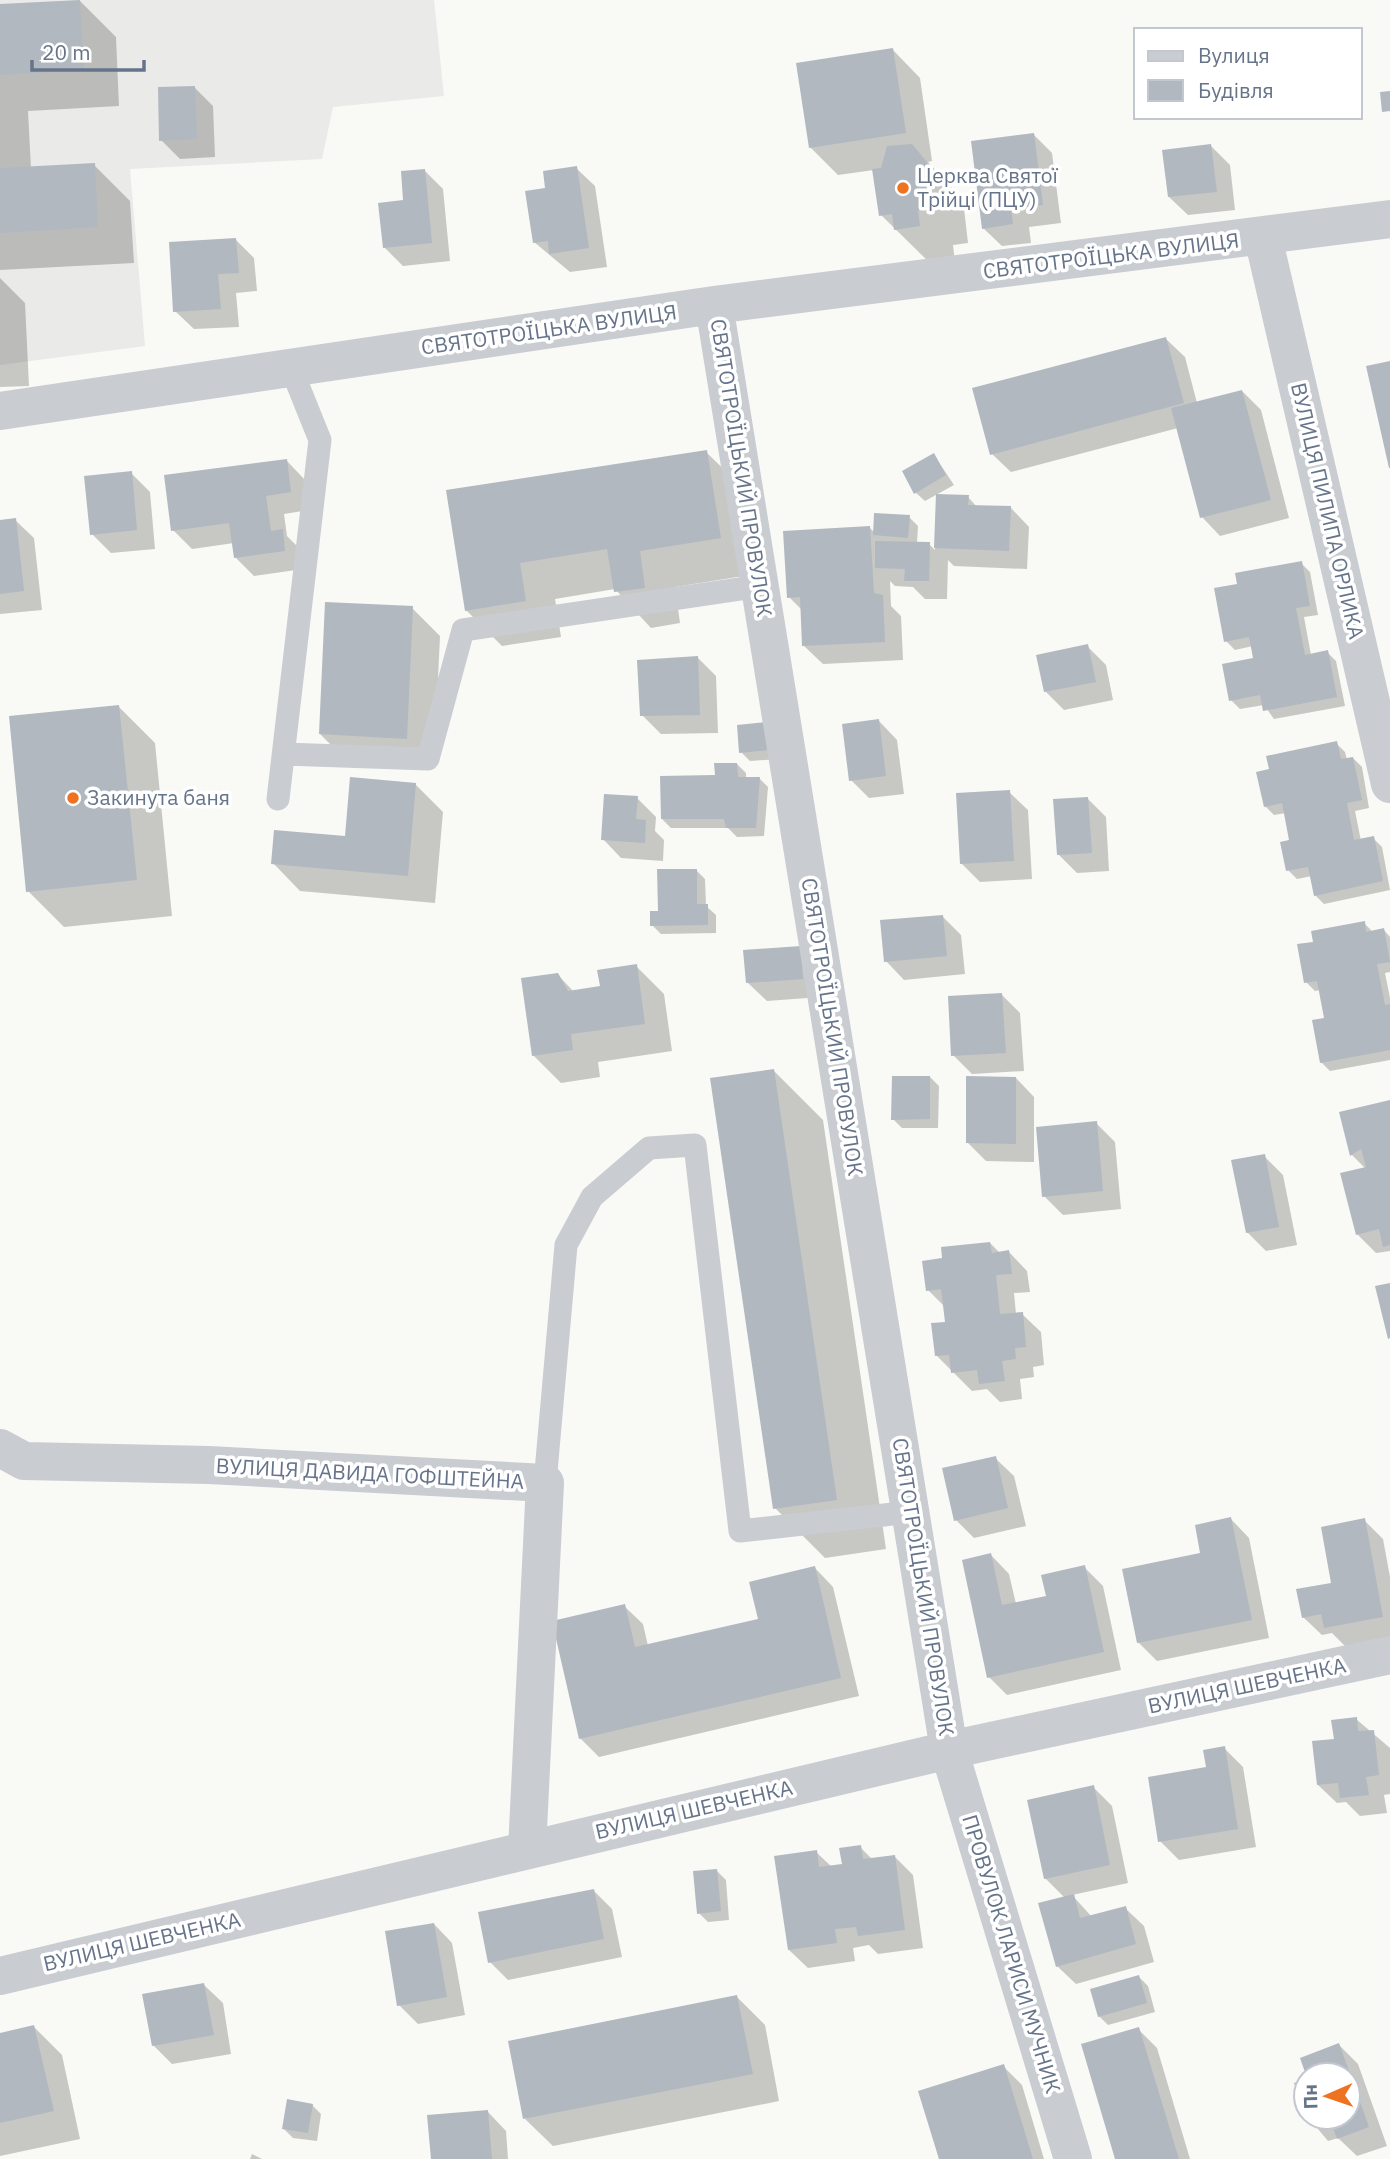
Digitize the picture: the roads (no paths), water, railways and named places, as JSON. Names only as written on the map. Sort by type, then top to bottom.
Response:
[{"type":"street","name":"СВЯТОТРОЇЦЬКА ВУЛИЦЯ","points":[[0,411],[715,305],[1390,219]]},
{"type":"street","name":"ВУЛИЦЯ ПИЛИПА ОРЛИКА","points":[[1263,237],[1390,784]]},
{"type":"street","name":"СВЯТОТРОЇЦЬКИЙ ПРОВУЛОК","points":[[715,305],[950,1750]]},
{"type":"street","name":"ВУЛИЦЯ ДАВИДА ГОФШТЕЙНА","points":[[0,1448],[24,1461],[209,1465],[545,1483],[527,1850]]},
{"type":"street","name":"ВУЛИЦЯ ШЕВЧЕНКА","points":[[0,1976],[950,1750],[1390,1655]]},
{"type":"street","name":"ПРОВУЛОК ЛАРИСИ МУЧНИК","points":[[950,1750],[1073,2159]]},
{"type":"lane","points":[[278,799],[320,440],[291,368]]},
{"type":"lane","points":[[284,754],[428,759],[463,630],[760,586]]},
{"type":"lane","points":[[545,1483],[566,1245],[592,1197],[649,1148],[695,1145],[740,1531],[911,1512]]},
{"type":"place","name":"Церква Святої Трійці (ПЦУ)","points":[[903,188]]},
{"type":"place","name":"Закинута баня","points":[[73,798]]}]
